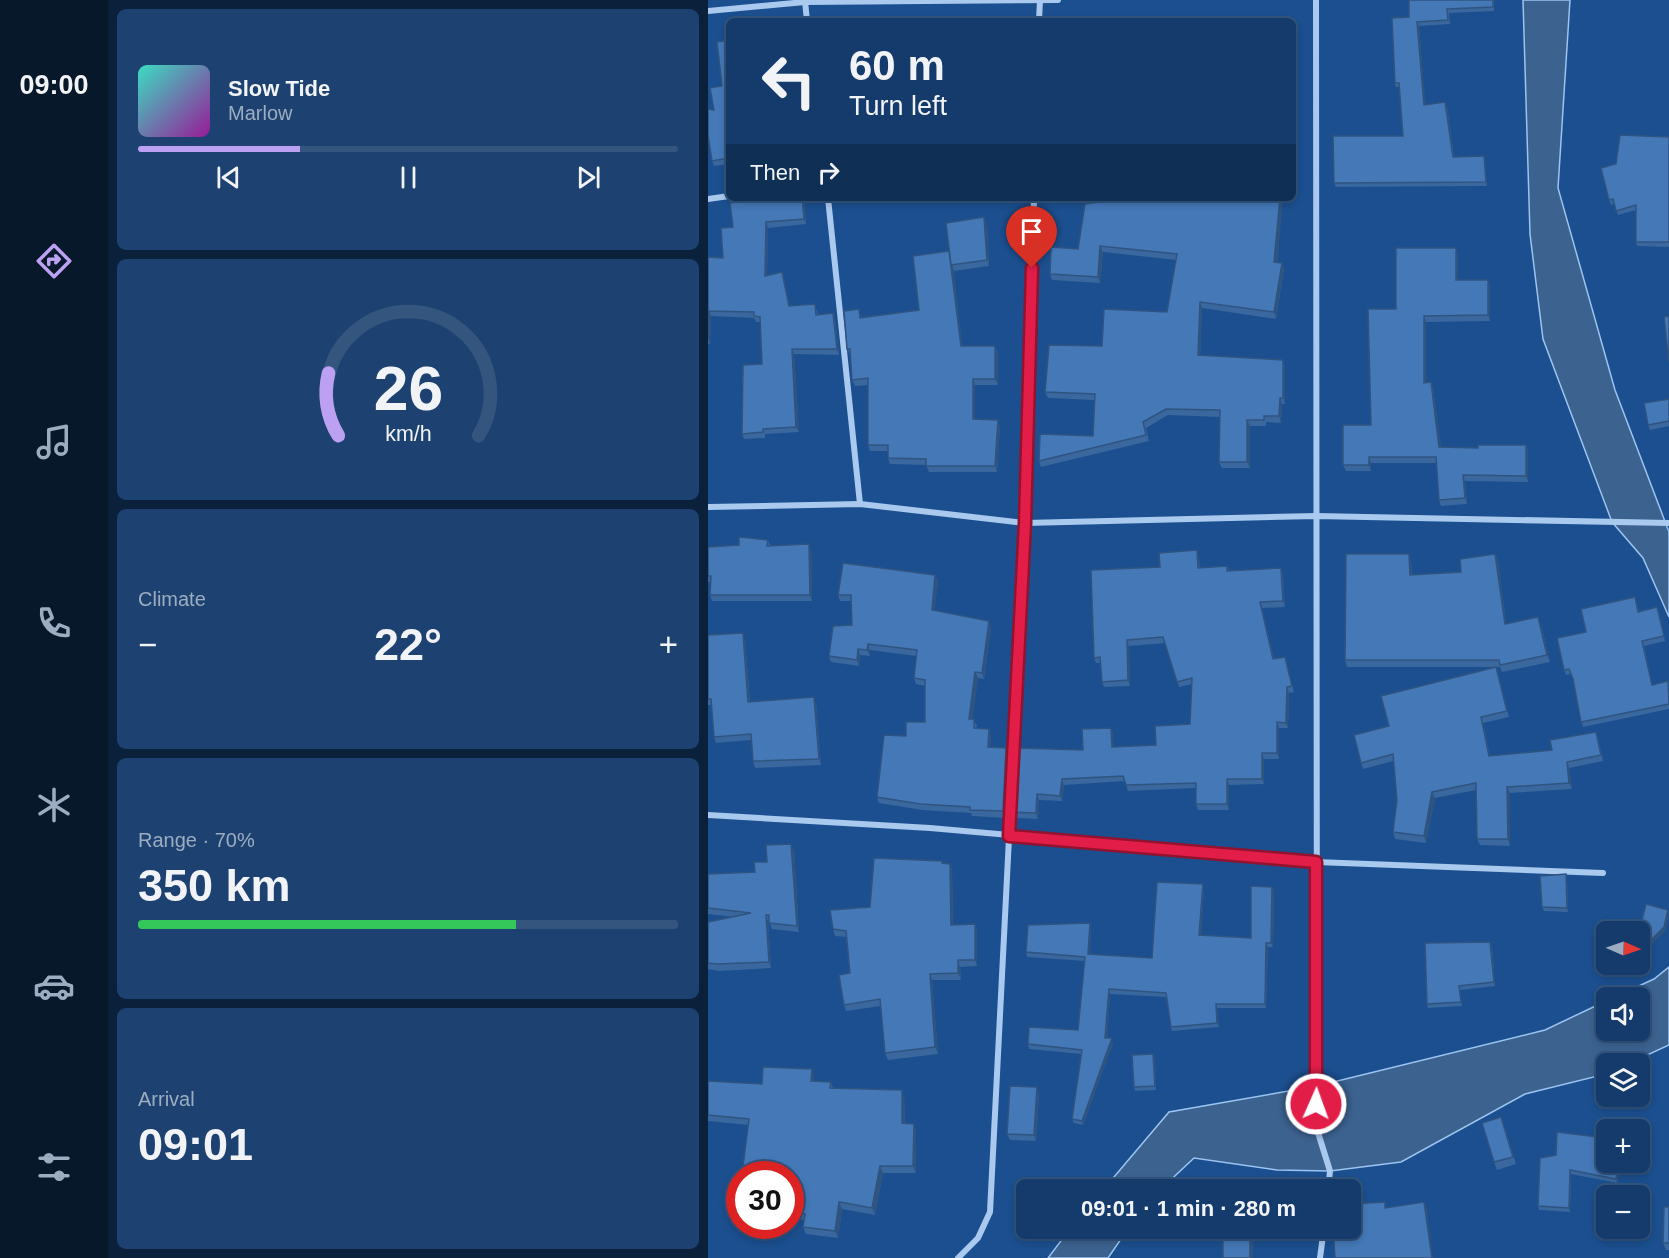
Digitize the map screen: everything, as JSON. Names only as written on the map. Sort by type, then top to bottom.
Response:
[{"type":"street","points":[[708,11],[805,1],[1058,0]]},
{"type":"street","points":[[1316,0],[1317,1086],[1315,1123],[1330,1171],[1329,1179]]},
{"type":"street","points":[[805,1],[807,18]]},
{"type":"street","points":[[1039,18],[1040,1]]},
{"type":"street","points":[[708,199],[726,196]]},
{"type":"street","points":[[828,201],[860,504]]},
{"type":"street","points":[[958,1258],[978,1238],[990,1212],[1025,523],[1034,201]]},
{"type":"street","points":[[708,507],[860,504],[1025,523],[1316,516],[1669,523]]},
{"type":"street","points":[[708,815],[930,828],[1316,862],[1604,873]]},
{"type":"street","points":[[1320,1258],[1322,1239]]},
{"type":"water","points":[[1523,0],[1570,0],[1558,188],[1615,390],[1669,532],[1669,617],[1643,558],[1612,522],[1543,339],[1530,234]]},
{"type":"water","points":[[1669,967],[1669,1045],[1650,1054],[1596,1053],[1596,1076],[1525,1094],[1401,1162],[1330,1171],[1277,1170],[1194,1158],[1172,1179],[1112,1179],[1169,1112],[1317,1086],[1545,1030],[1596,1006],[1596,1041],[1650,1041],[1650,987],[1637,987],[1654,979]]},
{"type":"water","points":[[1062,1239],[1121,1239],[1108,1258],[1048,1258]]},
{"type":"building","points":[[1409,0],[1493,0],[1493,7],[1447,9],[1448,20],[1417,22],[1424,105],[1445,102],[1453,157],[1484,156],[1486,182],[1334,183],[1333,136],[1403,136],[1399,83],[1395,83],[1392,18],[1409,17]]},
{"type":"building","points":[[726,40],[726,159],[712,161],[708,135],[708,109],[714,110],[710,88],[722,86],[717,42]]},
{"type":"building","points":[[1620,135],[1669,137],[1669,242],[1636,242],[1636,205],[1616,211],[1613,199],[1609,200],[1601,168],[1616,164]]},
{"type":"building","points":[[802,201],[804,219],[766,222],[765,276],[782,272],[789,306],[815,304],[816,315],[833,313],[837,349],[792,349],[796,427],[763,429],[763,432],[742,434],[743,365],[762,364],[760,317],[754,316],[754,312],[709,311],[708,338],[708,257],[723,258],[721,228],[733,227],[730,203]]},
{"type":"building","points":[[1107,201],[1280,201],[1274,262],[1282,263],[1274,312],[1200,302],[1198,355],[1283,360],[1283,398],[1280,398],[1279,416],[1264,416],[1264,420],[1247,420],[1247,462],[1219,462],[1220,410],[1166,409],[1143,422],[1146,435],[1039,461],[1040,434],[1093,436],[1095,394],[1045,392],[1049,345],[1102,346],[1104,309],[1167,312],[1177,254],[1100,246],[1098,277],[1050,274],[1051,247],[1078,249],[1085,204]]},
{"type":"building","points":[[984,217],[987,260],[951,265],[946,223]]},
{"type":"building","points":[[1396,248],[1456,248],[1456,280],[1488,280],[1488,315],[1424,316],[1424,383],[1431,382],[1439,447],[1478,448],[1478,445],[1526,445],[1526,476],[1463,475],[1465,498],[1439,500],[1436,457],[1369,457],[1369,465],[1343,465],[1343,425],[1371,425],[1368,309],[1396,309]]},
{"type":"building","points":[[949,251],[961,346],[995,346],[995,379],[973,379],[973,419],[998,420],[995,466],[926,466],[926,459],[888,458],[888,445],[868,445],[868,378],[852,380],[844,311],[859,309],[860,318],[919,310],[913,256]]},
{"type":"building","points":[[1669,316],[1669,363],[1664,317]]},
{"type":"building","points":[[1669,399],[1669,421],[1648,425],[1644,403]]},
{"type":"building","points":[[739,537],[768,540],[767,546],[809,544],[810,595],[710,595],[708,547],[739,545]]},
{"type":"building","points":[[1197,550],[1198,568],[1227,566],[1227,571],[1281,568],[1283,601],[1260,602],[1273,659],[1285,657],[1292,686],[1287,687],[1286,723],[1277,722],[1277,753],[1262,753],[1262,779],[1227,779],[1227,804],[1196,804],[1196,783],[1126,785],[1123,776],[1062,779],[1060,796],[1037,794],[1036,813],[1013,812],[1016,748],[1083,750],[1082,729],[1111,728],[1112,747],[1156,745],[1155,726],[1190,724],[1192,678],[1177,682],[1163,637],[1127,640],[1128,680],[1102,682],[1100,657],[1094,658],[1091,570],[1160,567],[1159,553]]},
{"type":"building","points":[[1346,554],[1409,554],[1410,575],[1461,572],[1460,559],[1495,554],[1505,624],[1538,617],[1547,655],[1500,665],[1499,660],[1345,660]]},
{"type":"building","points":[[843,563],[935,575],[932,610],[989,621],[982,673],[975,672],[969,719],[974,719],[974,728],[989,729],[988,747],[1006,748],[1003,811],[970,810],[970,807],[920,804],[877,797],[884,735],[906,736],[906,722],[925,722],[925,680],[914,678],[917,650],[868,644],[867,650],[858,649],[857,660],[829,656],[833,626],[852,625],[851,595],[838,595]]},
{"type":"building","points":[[1635,597],[1638,612],[1657,607],[1664,636],[1642,641],[1652,685],[1668,681],[1669,704],[1581,722],[1573,679],[1569,669],[1564,670],[1557,638],[1586,632],[1581,609]]},
{"type":"building","points":[[743,633],[748,702],[814,697],[819,759],[753,761],[751,734],[714,737],[711,699],[708,699],[708,635]]},
{"type":"building","points":[[1496,667],[1507,711],[1481,717],[1489,756],[1552,750],[1550,740],[1596,732],[1601,755],[1567,762],[1569,783],[1507,787],[1508,839],[1477,839],[1476,783],[1432,792],[1424,836],[1393,832],[1397,800],[1393,754],[1361,763],[1354,735],[1389,726],[1381,696]]},
{"type":"building","points":[[791,844],[797,926],[769,923],[769,915],[766,915],[769,962],[708,963],[708,922],[751,913],[708,908],[708,874],[755,872],[754,862],[767,862],[766,845]]},
{"type":"building","points":[[874,858],[942,861],[942,863],[950,864],[951,925],[975,924],[975,960],[958,960],[958,973],[930,974],[935,1047],[885,1053],[880,999],[844,1005],[839,975],[850,973],[846,931],[833,929],[830,910],[870,907]]},
{"type":"building","points":[[1566,874],[1567,908],[1542,907],[1540,876]]},
{"type":"building","points":[[1157,882],[1203,884],[1199,935],[1251,938],[1251,886],[1272,887],[1271,943],[1266,943],[1265,1004],[1216,1004],[1217,1023],[1171,1027],[1166,993],[1109,989],[1105,1038],[1112,1038],[1082,1121],[1072,1119],[1082,1050],[1028,1044],[1029,1027],[1078,1030],[1085,957],[1026,952],[1028,925],[1090,923],[1088,954],[1152,958]]},
{"type":"building","points":[[1646,904],[1668,910],[1664,927],[1650,941],[1650,921],[1642,921]]},
{"type":"building","points":[[1490,942],[1494,982],[1459,986],[1461,1002],[1427,1004],[1425,943]]},
{"type":"building","points":[[1153,1054],[1155,1086],[1134,1087],[1132,1055]]},
{"type":"building","points":[[763,1067],[812,1069],[811,1081],[831,1082],[830,1088],[902,1090],[902,1123],[914,1124],[913,1166],[880,1166],[872,1208],[839,1202],[835,1231],[804,1227],[804,1161],[744,1161],[749,1119],[708,1115],[708,1081],[762,1084]]},
{"type":"building","points":[[1010,1086],[1037,1087],[1034,1135],[1007,1134]]},
{"type":"building","points":[[1501,1117],[1513,1157],[1494,1162],[1482,1123]]},
{"type":"building","points":[[1557,1132],[1596,1137],[1596,1173],[1617,1173],[1616,1179],[1570,1170],[1569,1208],[1538,1206],[1540,1158],[1556,1155]]},
{"type":"building","points":[[1385,1202],[1385,1208],[1424,1202],[1432,1258],[1335,1258],[1334,1239],[1361,1239],[1361,1203]]},
{"type":"building","points":[[1664,1207],[1669,1207],[1669,1243],[1663,1243]]},
{"type":"building","points":[[1223,1239],[1250,1239],[1250,1258],[1223,1258]]},
{"type":"route","points":[[1032,268],[1025,523],[1009,836],[1316,862],[1316,1104]]}]
